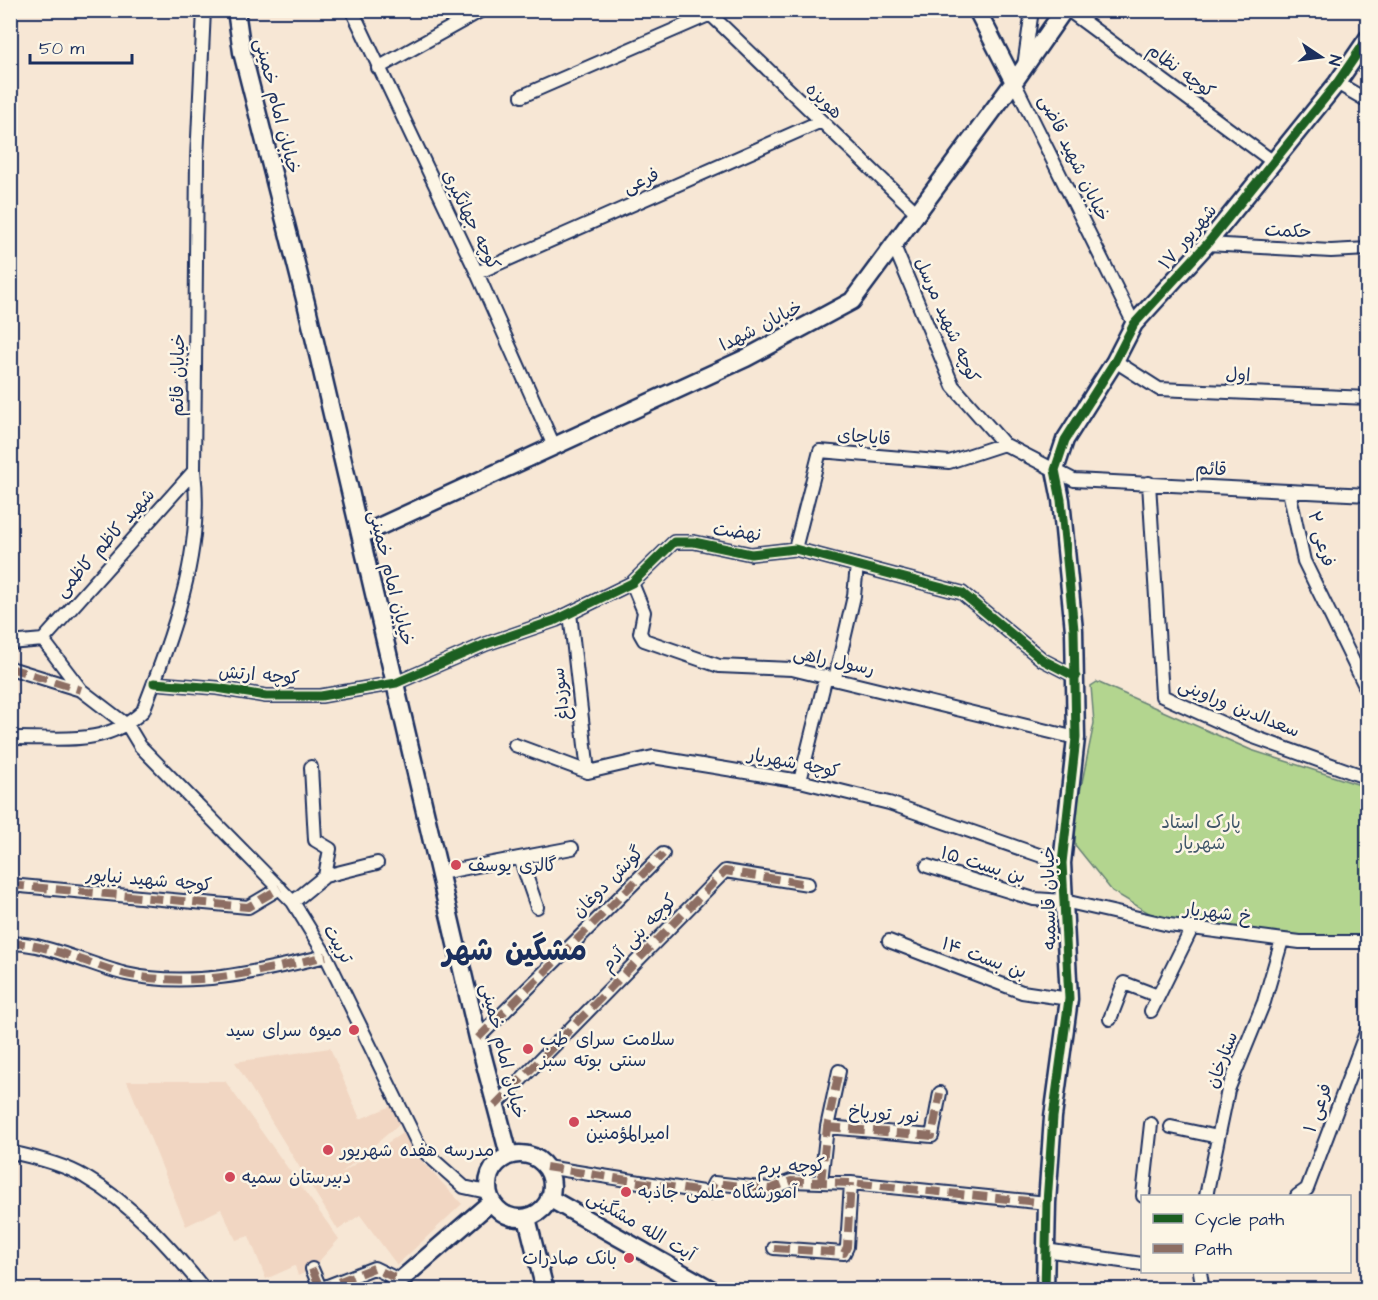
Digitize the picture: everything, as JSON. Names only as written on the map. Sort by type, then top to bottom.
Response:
[{"type":"street","name":"خیابان قائم","points":[[128,726],[143,711],[154,683],[192,558],[197,495],[194,471],[197,159],[204,10]]},
{"type":"street","name":"خیابان امام خمینی","points":[[236,10],[242,52],[306,303],[478,1038],[509,1155]]},
{"type":"street","name":"کوچه جهانگیری","points":[[352,10],[477,273],[554,447]]},
{"type":"street","points":[[378,68],[482,10]]},
{"type":"street","name":"خیابان شهید قاضی","points":[[977,10],[1019,76],[1134,324]]},
{"type":"street","points":[[1019,76],[1032,10]]},
{"type":"street","name":"خیابان شهدا","points":[[361,535],[746,357],[852,301],[1066,10]]},
{"type":"street","name":"کوچه نظام","points":[[1066,10],[1272,161]]},
{"type":"street","points":[[522,96],[712,12]]},
{"type":"street","name":"هویزه","points":[[712,12],[819,122],[918,214]]},
{"type":"street","name":"۱۷ شهریور","points":[[1055,471],[1065,440],[1115,361],[1134,324],[1206,244],[1337,83],[1368,38]]},
{"type":"street","points":[[1337,83],[1368,100]]},
{"type":"street","name":"فرعی","points":[[477,273],[819,122]]},
{"type":"street","name":"حکمت","points":[[1206,244],[1331,251],[1368,249]]},
{"type":"street","name":"کوچه شهید مرسل","points":[[894,246],[953,386],[1004,444],[1055,471]]},
{"type":"street","name":"اول","points":[[1115,361],[1159,389],[1368,399]]},
{"type":"street","name":"قایاچای","points":[[795,549],[820,451],[949,462],[1004,444]]},
{"type":"street","name":"شهید کاظم کاظمی","points":[[43,640],[194,471]]},
{"type":"street","name":"قائم","points":[[1055,471],[1074,480],[1368,495]]},
{"type":"street","name":"خیابان قاسمیه","points":[[1045,1290],[1047,1203],[1053,1117],[1069,999],[1062,862],[1076,738],[1076,677],[1061,500],[1055,471]]},
{"type":"street","name":"سعدالدین وراوینی","points":[[1149,483],[1162,696],[1251,736],[1368,778]]},
{"type":"street","name":"فرعی ۲","points":[[1289,491],[1305,561],[1368,692]]},
{"type":"street","name":"نهضت","points":[[396,683],[486,644],[570,613],[632,584],[674,542],[694,542],[751,554],[795,549],[962,593],[1043,660],[1076,677]]},
{"type":"street","points":[[800,781],[854,596],[857,565]]},
{"type":"street","name":"رسول راهی","points":[[632,584],[644,612],[640,633],[644,640],[719,666],[792,669],[1076,738]]},
{"type":"street","name":"سوزداغ","points":[[570,613],[588,772]]},
{"type":"street","points":[[10,643],[43,640],[81,690]]},
{"type":"street","points":[[10,668],[81,690]]},
{"type":"street","name":"کوچه ارتش","points":[[154,683],[217,688],[266,696],[321,696],[396,683]]},
{"type":"street","name":"تربیت","points":[[81,690],[128,726],[140,746],[293,902],[326,956],[420,1148],[464,1187],[489,1197]]},
{"type":"street","points":[[10,738],[96,738],[128,726]]},
{"type":"street","points":[[515,745],[588,772]]},
{"type":"street","name":"کوچه شهریار","points":[[588,772],[652,757],[800,781],[889,803],[1062,862]]},
{"type":"street","points":[[311,767],[315,840],[330,849],[325,876]]},
{"type":"street","points":[[440,873],[572,848]]},
{"type":"street","name":"گونش دوغان","points":[[478,1038],[663,854]]},
{"type":"street","points":[[520,858],[537,907]]},
{"type":"street","points":[[293,902],[325,876],[377,863]]},
{"type":"street","name":"بن بست ۱۵","points":[[927,866],[1034,899],[1064,901]]},
{"type":"street","name":"کوچه بنی آدم","points":[[495,1106],[725,871],[808,884]]},
{"type":"street","name":"کوچه شهید نیاپور","points":[[10,885],[248,907],[280,888]]},
{"type":"street","name":"خ شهریار","points":[[1064,901],[1192,928],[1282,940],[1368,942]]},
{"type":"street","points":[[1151,1011],[1192,928]]},
{"type":"street","name":"ستارخان","points":[[1206,1195],[1228,1090],[1264,1002],[1282,940]]},
{"type":"street","name":"بن بست ۱۴","points":[[888,941],[1022,992],[1069,999]]},
{"type":"street","points":[[10,944],[57,952],[126,974],[172,980],[244,975],[326,956]]},
{"type":"street","points":[[1110,1019],[1124,983],[1158,996]]},
{"type":"street","name":"فرعی ۱","points":[[1300,1195],[1307,1189],[1368,1027]]},
{"type":"street","points":[[821,1182],[827,1127],[839,1071]]},
{"type":"street","name":"نور تورپاخ","points":[[827,1127],[932,1136],[940,1094]]},
{"type":"street","points":[[1143,1195],[1151,1124]]},
{"type":"street","points":[[1172,1127],[1218,1137]]},
{"type":"street","points":[[10,1152],[84,1176],[134,1212],[174,1251],[205,1290]]},
{"type":"street","points":[[312,1269],[320,1289],[374,1268],[395,1285],[489,1197],[492,1169],[509,1155],[531,1156],[546,1167],[552,1178],[549,1198],[537,1214],[527,1218],[505,1216],[489,1197]]},
{"type":"street","name":"کوچه برم","points":[[546,1167],[709,1193],[714,1183],[770,1189],[791,1181],[851,1183],[1047,1203]]},
{"type":"street","points":[[774,1248],[844,1253],[847,1247],[851,1183]]},
{"type":"street","name":"آیت الله مشگینی","points":[[549,1198],[712,1290]]},
{"type":"street","points":[[527,1218],[545,1290]]},
{"type":"street","points":[[1045,1250],[1141,1264]]},
{"type":"street","points":[[1200,1273],[1203,1290]]},
{"type":"shaded area","points":[[330,1048],[360,1119],[394,1105],[403,1121],[340,1174],[404,1132],[415,1154],[462,1204],[397,1265],[360,1215],[338,1230],[235,1062]]},
{"type":"shaded area","name":"دبیرستان سمیه","points":[[127,1081],[225,1081],[339,1239],[312,1269],[298,1276],[295,1266],[266,1279],[249,1236],[236,1240],[221,1209],[186,1226]]},
{"type":"green space","name":"پارک استاد شهریار","points":[[1097,682],[1251,750],[1360,785],[1367,790],[1367,942],[1169,925],[1112,891],[1075,845],[1076,812],[1094,723],[1091,686]]},
{"type":"marked path","points":[[10,668],[81,690]]},
{"type":"marked path","points":[[478,1038],[663,854]]},
{"type":"marked path","points":[[495,1106],[725,871],[808,884]]},
{"type":"marked path","points":[[10,885],[248,907],[280,888]]},
{"type":"marked path","points":[[10,944],[36,946],[126,974],[176,980],[227,976],[326,956]]},
{"type":"marked path","points":[[821,1182],[827,1127],[839,1071]]},
{"type":"marked path","points":[[827,1127],[932,1136],[940,1093]]},
{"type":"marked path","points":[[546,1167],[709,1193],[714,1183],[770,1189],[791,1181],[851,1183],[1047,1203]]},
{"type":"marked path","points":[[774,1248],[844,1253],[847,1247],[851,1183]]},
{"type":"marked path","points":[[317,1290],[374,1268],[401,1281]]},
{"type":"marked path","points":[[312,1269],[321,1290]]},
{"type":"cycle path","points":[[1045,1290],[1047,1203],[1053,1117],[1069,999],[1062,863],[1076,738],[1074,630],[1061,500],[1055,470],[1065,440],[1115,361],[1134,324],[1207,244],[1337,83],[1368,38]]},
{"type":"cycle path","points":[[154,683],[217,688],[266,696],[321,696],[396,683],[486,644],[556,620],[632,583],[674,542],[694,542],[751,554],[795,549],[962,593],[1043,660],[1076,677]]},
{"type":"place","name":"گالری یوسف","points":[[456,865]]},
{"type":"place","name":"میوه سرای سید","points":[[354,1030]]},
{"type":"place","name":"سلامت سرای طب سنتی بوته سبز","points":[[528,1049]]},
{"type":"place","name":"مسجد امیرالمؤمنین","points":[[574,1122]]},
{"type":"place","name":"مدرسه هفده شهریور","points":[[328,1150]]},
{"type":"place","name":"دبیرستان سمیه","points":[[230,1177]]},
{"type":"place","name":"آمورشگاه علمی جاذبه","points":[[626,1192]]},
{"type":"place","name":"بانک صادرات","points":[[629,1258]]},
{"type":"district","name":"مشگین شهر","points":[[515,951]]}]
